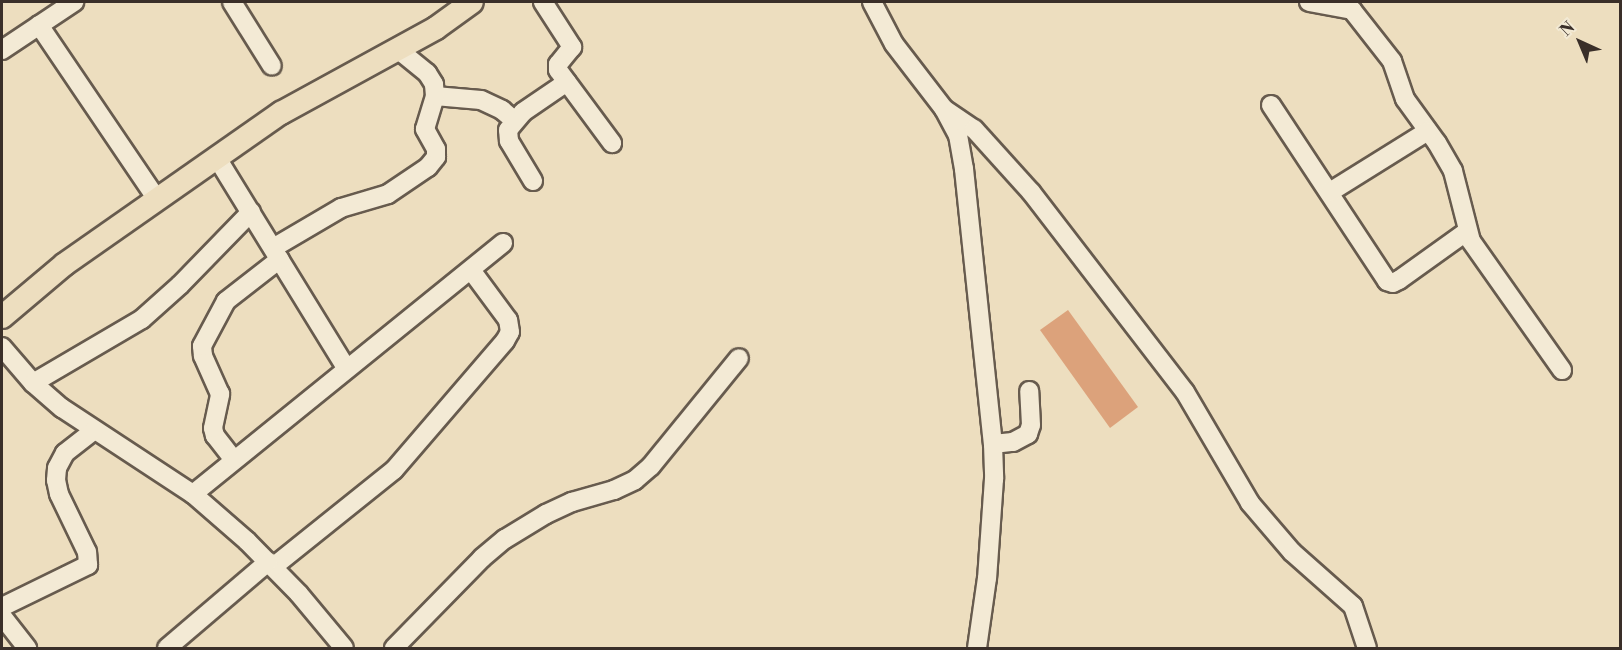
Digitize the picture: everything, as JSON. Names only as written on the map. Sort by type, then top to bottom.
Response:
[{"type":"main road","points":[[2,317],[65,264],[281,113],[436,27],[469,2]]},
{"type":"street","points":[[2,51],[74,2]]},
{"type":"street","points":[[232,2],[272,66]]},
{"type":"street","points":[[543,2],[572,47],[558,63],[558,70],[612,143]]},
{"type":"street","points":[[872,2],[894,44],[944,109],[958,135],[964,169],[993,444],[992,525],[977,648]]},
{"type":"street","points":[[1309,2],[1329,3],[1352,10],[1363,21],[1392,61],[1405,99],[1453,171],[1462,201],[1466,232],[1562,370]]},
{"type":"street","points":[[39,25],[158,199]]},
{"type":"street","points":[[234,460],[215,436],[213,428],[220,394],[203,356],[202,346],[226,301],[276,253],[341,208],[387,194],[428,167],[436,157],[436,149],[425,129],[435,96],[434,84],[427,74],[397,49]]},
{"type":"street","points":[[533,181],[510,141],[508,130],[514,120],[567,82]]},
{"type":"street","points":[[435,96],[481,100],[502,110],[514,120]]},
{"type":"street","points":[[1271,105],[1387,281],[1393,283],[1466,232]]},
{"type":"street","points":[[944,109],[974,129],[1030,192],[1185,392],[1250,504],[1292,552],[1353,606],[1367,648]]},
{"type":"street","points":[[1330,192],[1428,131]]},
{"type":"street","points":[[217,158],[346,368]]},
{"type":"street","points":[[33,383],[142,319],[180,285],[251,212]]},
{"type":"street","points":[[193,494],[503,243]]},
{"type":"street","points":[[167,648],[270,564],[394,470],[506,341],[510,332],[508,320],[471,270]]},
{"type":"street","points":[[2,347],[33,383],[62,408],[193,494],[270,564],[299,594],[344,648]]},
{"type":"street","points":[[394,648],[482,558],[505,539],[572,502],[614,490],[635,480],[651,466],[739,358]]},
{"type":"street","points":[[993,444],[1013,442],[1028,434],[1031,425],[1029,391]]},
{"type":"street","points":[[2,607],[88,565],[87,552],[59,494],[56,480],[59,462],[65,453],[94,430]]},
{"type":"street","points":[[2,616],[27,648]]},
{"type":"building","points":[[1068,310],[1138,407],[1110,428],[1040,330]]}]
